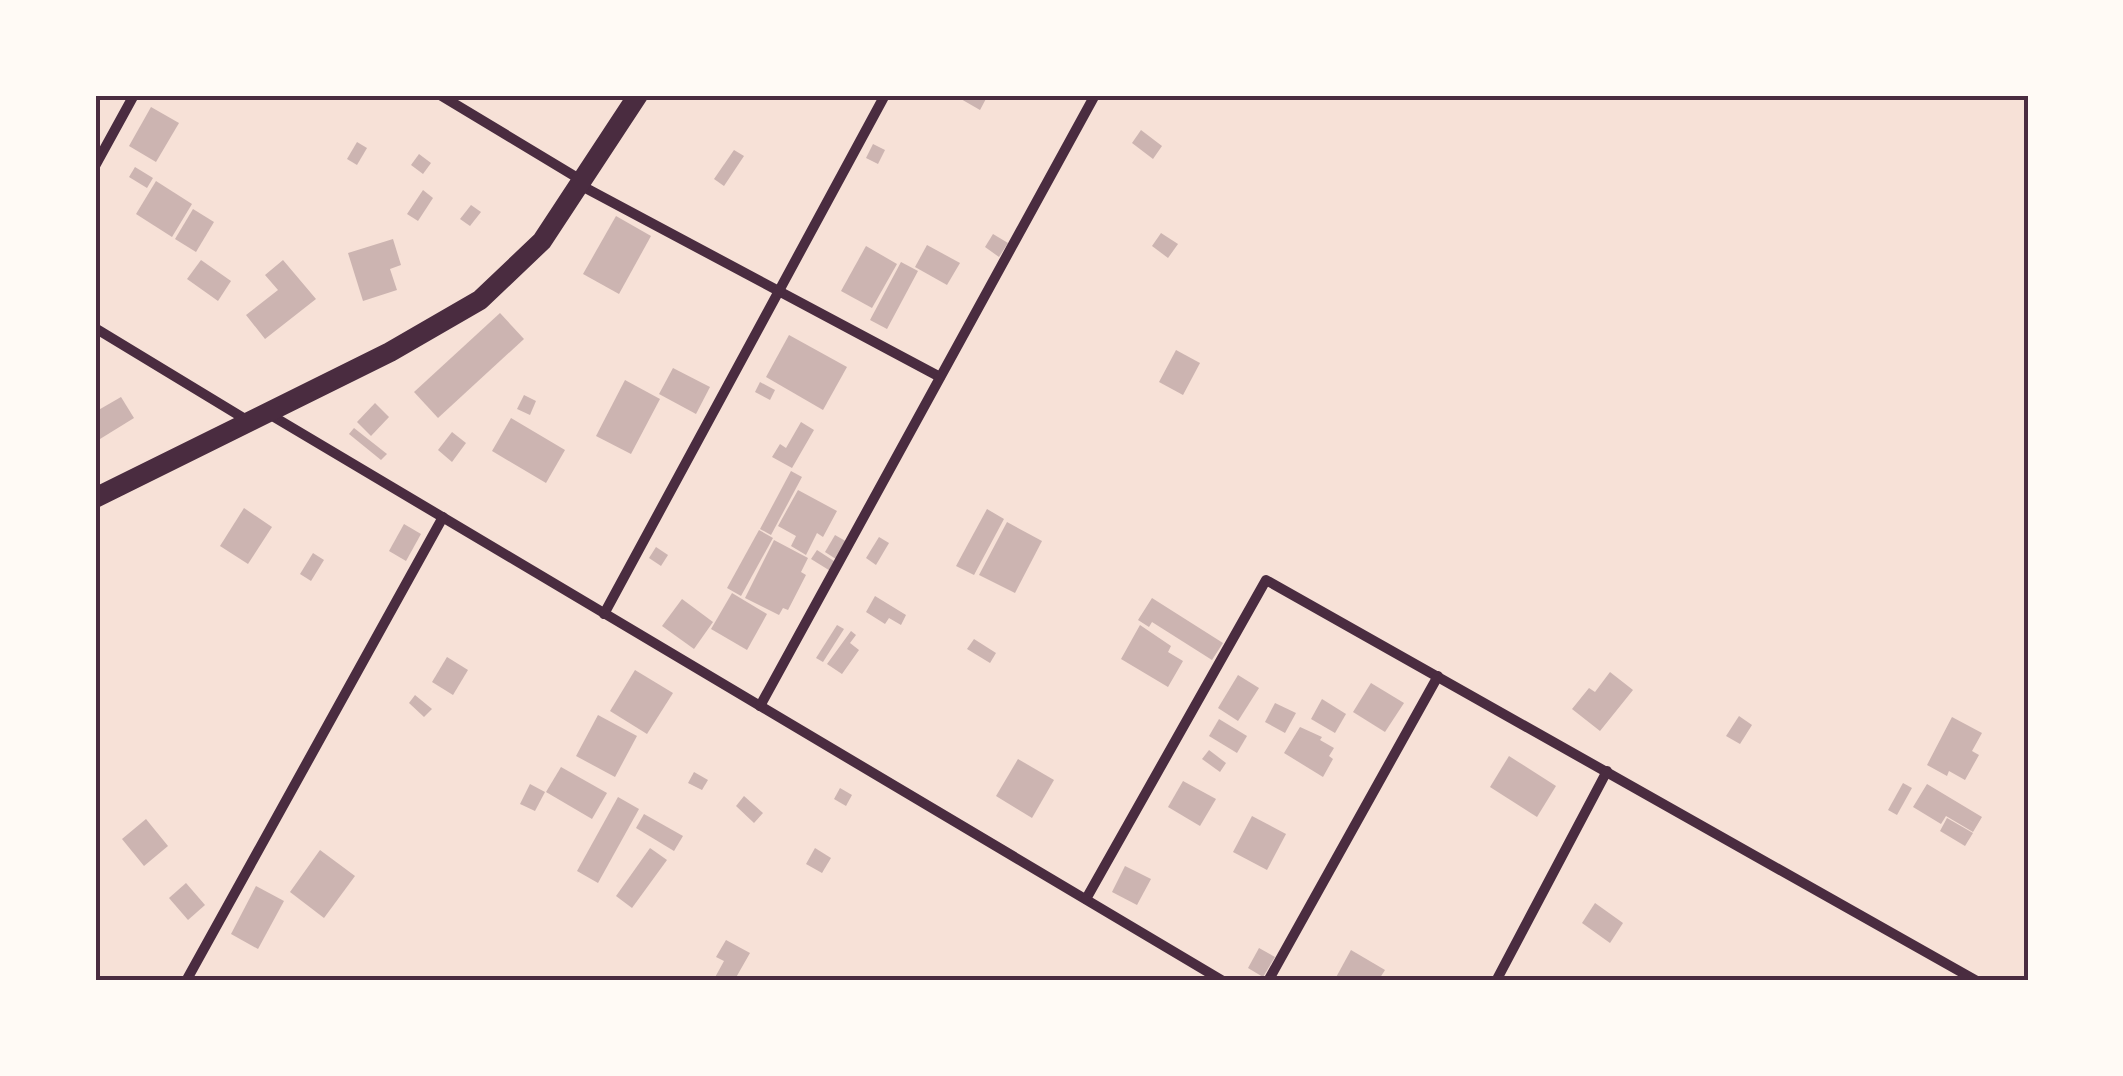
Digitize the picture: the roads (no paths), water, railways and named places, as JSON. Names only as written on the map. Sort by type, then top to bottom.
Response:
[{"type":"highway","points":[[95,498],[390,352],[480,300],[542,241],[638,95]]},
{"type":"street","points":[[95,166],[134,95]]},
{"type":"street","points":[[440,95],[580,182],[940,378]]},
{"type":"street","points":[[604,614],[886,95]]},
{"type":"street","points":[[760,706],[1095,95]]},
{"type":"street","points":[[95,328],[443,517],[1223,981]]},
{"type":"street","points":[[186,981],[443,517]]},
{"type":"street","points":[[1086,899],[1266,580],[1978,981]]},
{"type":"street","points":[[1268,981],[1438,676]]},
{"type":"street","points":[[1496,981],[1608,770]]}]
